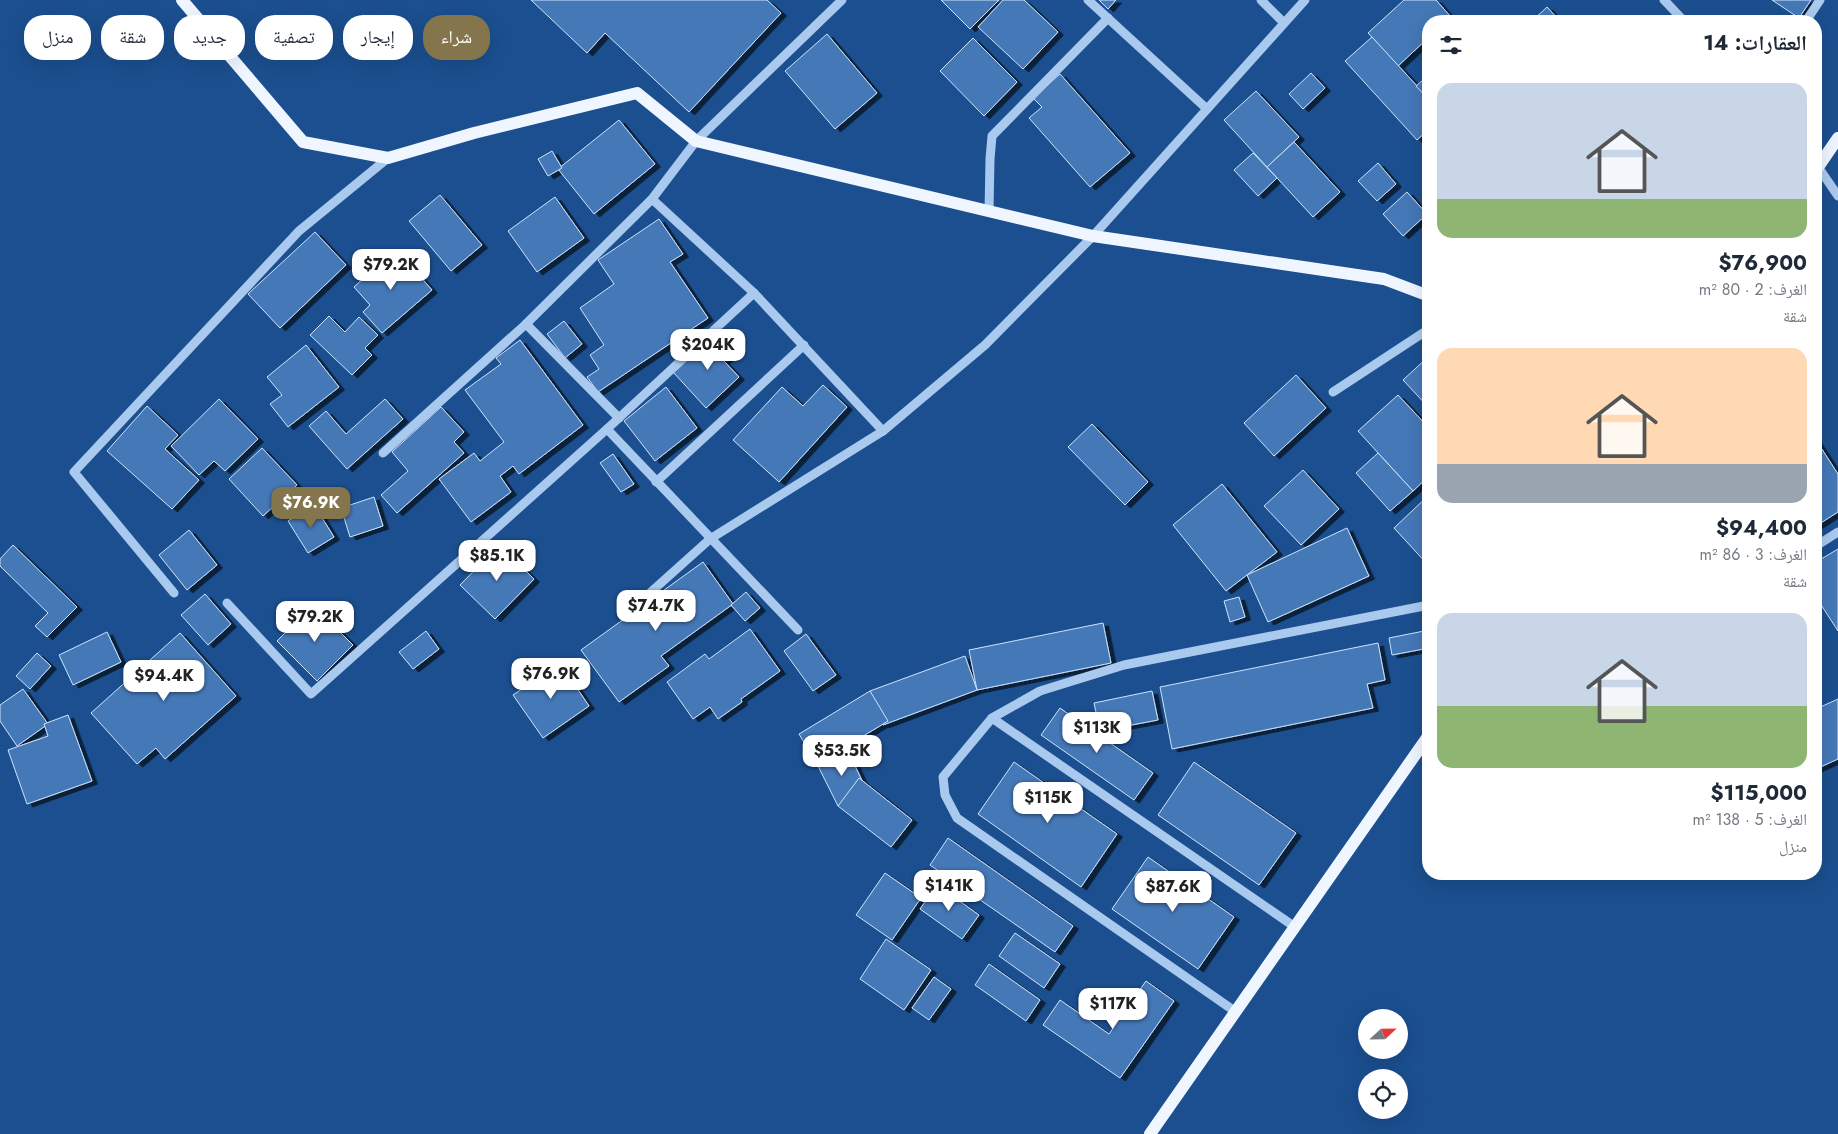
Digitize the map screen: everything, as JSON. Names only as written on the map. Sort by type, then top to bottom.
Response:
[{"type":"main road","points":[[182,0],[303,142],[388,158],[474,133],[637,94],[696,141],[1093,236],[1384,279],[1422,293]]},
{"type":"main road","points":[[1822,160],[1838,138]]},
{"type":"main road","points":[[1150,1134],[1422,746]]},
{"type":"street","points":[[383,453],[526,324],[652,199],[696,141],[842,0]]},
{"type":"street","points":[[1088,0],[1207,109]]},
{"type":"street","points":[[1261,0],[1284,24]]},
{"type":"street","points":[[632,609],[710,539],[883,431],[985,345],[1093,236],[1305,0]]},
{"type":"street","points":[[1664,0],[1678,15]]},
{"type":"street","points":[[1810,15],[1820,0]]},
{"type":"street","points":[[989,211],[992,136],[1108,18]]},
{"type":"street","points":[[174,593],[74,472],[299,231],[388,158]]},
{"type":"street","points":[[1822,174],[1838,196]]},
{"type":"street","points":[[652,199],[754,293],[883,431]]},
{"type":"street","points":[[227,603],[311,694],[607,429],[754,293]]},
{"type":"street","points":[[526,324],[619,418]]},
{"type":"street","points":[[1333,392],[1422,334]]},
{"type":"street","points":[[656,482],[804,345]]},
{"type":"street","points":[[607,429],[798,630]]},
{"type":"street","points":[[1822,542],[1838,532]]},
{"type":"street","points":[[1236,1012],[957,818],[945,796],[943,777],[992,718],[1040,691],[1124,665],[1422,606]]},
{"type":"street","points":[[992,718],[1295,927]]},
{"type":"building","points":[[531,0],[767,0],[781,13],[689,112],[605,33],[587,53]]},
{"type":"building","points":[[941,0],[999,0],[970,29]]},
{"type":"building","points":[[1003,0],[1024,0],[1058,32],[1023,69],[978,27]]},
{"type":"building","points":[[1099,0],[1116,0],[1108,9]]},
{"type":"building","points":[[1404,0],[1436,0],[1449,15],[1422,15],[1422,44],[1398,66],[1368,33]]},
{"type":"building","points":[[1772,0],[1811,0],[1801,15],[1794,15]]},
{"type":"building","points":[[1547,7],[1554,15],[1538,15]]},
{"type":"building","points":[[827,34],[877,93],[835,129],[785,71]]},
{"type":"building","points":[[1372,37],[1422,91],[1422,135],[1417,140],[1345,61]]},
{"type":"building","points":[[973,38],[1017,82],[984,116],[940,71]]},
{"type":"building","points":[[1311,73],[1325,88],[1303,109],[1289,94]]},
{"type":"building","points":[[1060,74],[1130,153],[1090,187],[1029,118],[1042,107],[1033,98]]},
{"type":"building","points":[[1422,81],[1422,92],[1416,86]]},
{"type":"building","points":[[1256,91],[1299,137],[1267,167],[1224,120]]},
{"type":"building","points":[[619,120],[655,164],[594,214],[558,169]]},
{"type":"building","points":[[1294,142],[1340,192],[1313,217],[1267,167]]},
{"type":"building","points":[[552,151],[562,168],[548,176],[538,159]]},
{"type":"building","points":[[1253,153],[1277,178],[1258,196],[1234,170]]},
{"type":"building","points":[[1378,163],[1396,184],[1377,201],[1358,181]]},
{"type":"building","points":[[1407,192],[1422,208],[1422,219],[1403,236],[1383,214]]},
{"type":"building","points":[[440,195],[482,245],[451,271],[409,221]]},
{"type":"building","points":[[555,197],[584,238],[537,272],[508,231]]},
{"type":"building","points":[[659,219],[683,254],[670,262],[708,318],[598,392],[587,377],[599,369],[590,355],[604,345],[580,308],[614,284],[598,260]]},
{"type":"building","points":[[315,232],[346,265],[280,328],[248,294]]},
{"type":"building","points":[[396,249],[432,290],[382,333],[363,312],[370,305],[354,287]]},
{"type":"building","points":[[329,316],[345,332],[359,317],[378,335],[365,348],[372,355],[352,375],[310,335]]},
{"type":"building","points":[[564,321],[582,344],[565,358],[547,334]]},
{"type":"building","points":[[715,333],[733,353],[724,361],[739,377],[706,408],[673,372]]},
{"type":"building","points":[[520,340],[583,425],[519,474],[513,466],[500,476],[511,492],[471,522],[439,479],[474,453],[480,461],[504,442],[465,390],[501,364],[496,358]]},
{"type":"building","points":[[306,345],[339,387],[288,427],[270,404],[282,395],[267,377]]},
{"type":"building","points":[[1422,363],[1422,400],[1403,380]]},
{"type":"building","points":[[1296,375],[1326,408],[1274,456],[1244,423]]},
{"type":"building","points":[[823,385],[847,407],[779,482],[733,440],[782,387],[803,406]]},
{"type":"building","points":[[666,387],[697,428],[655,461],[624,421]]},
{"type":"building","points":[[1398,395],[1422,421],[1422,483],[1413,491],[1358,431]]},
{"type":"building","points":[[219,399],[258,439],[225,471],[214,461],[199,475],[171,446]]},
{"type":"building","points":[[385,399],[403,419],[347,469],[309,426],[326,411],[346,434]]},
{"type":"building","points":[[147,406],[178,435],[165,449],[199,480],[172,509],[107,451]]},
{"type":"building","points":[[441,407],[464,432],[454,442],[464,453],[397,513],[381,495],[408,471],[392,452]]},
{"type":"building","points":[[1092,424],[1148,482],[1125,505],[1068,447]]},
{"type":"building","points":[[262,448],[297,485],[263,516],[229,479]]},
{"type":"building","points":[[1822,449],[1838,474],[1838,512],[1822,522]]},
{"type":"building","points":[[1378,453],[1413,491],[1390,511],[1356,473]]},
{"type":"building","points":[[613,454],[634,484],[621,492],[600,463]]},
{"type":"building","points":[[1303,470],[1339,509],[1301,545],[1264,506]]},
{"type":"building","points":[[1222,484],[1277,552],[1226,591],[1173,525]]},
{"type":"building","points":[[374,497],[383,526],[350,537],[341,508]]},
{"type":"building","points":[[1422,502],[1422,558],[1394,528]]},
{"type":"building","points":[[314,505],[334,537],[308,553],[288,521]]},
{"type":"building","points":[[1347,528],[1369,576],[1268,622],[1247,575]]},
{"type":"building","points":[[189,530],[217,565],[187,590],[159,555]]},
{"type":"building","points":[[13,545],[77,607],[47,637],[35,626],[48,613],[0,566],[0,559]]},
{"type":"building","points":[[499,545],[534,579],[495,619],[460,585]]},
{"type":"building","points":[[1838,549],[1838,631],[1822,606],[1822,558]]},
{"type":"building","points":[[703,562],[733,604],[661,656],[669,666],[619,702],[581,650]]},
{"type":"building","points":[[746,592],[760,608],[745,621],[731,605]]},
{"type":"building","points":[[205,594],[231,624],[208,645],[181,615]]},
{"type":"building","points":[[1239,597],[1245,617],[1230,622],[1224,601]]},
{"type":"building","points":[[313,605],[353,645],[317,681],[277,641]]},
{"type":"building","points":[[1103,623],[1111,663],[977,690],[969,650]]},
{"type":"building","points":[[750,629],[780,671],[741,699],[742,702],[718,719],[710,707],[693,719],[667,682],[705,654],[709,659]]},
{"type":"building","points":[[426,631],[439,649],[413,669],[399,652]]},
{"type":"building","points":[[1422,631],[1422,649],[1392,655],[1389,638]]},
{"type":"building","points":[[107,632],[121,662],[73,685],[59,655]]},
{"type":"building","points":[[180,633],[236,696],[165,759],[156,748],[137,764],[91,713]]},
{"type":"building","points":[[806,634],[836,675],[813,691],[784,651]]},
{"type":"building","points":[[1378,643],[1385,680],[1367,684],[1373,708],[1172,749],[1160,687]]},
{"type":"building","points":[[37,653],[51,666],[30,689],[16,676]]},
{"type":"building","points":[[965,656],[977,690],[883,725],[870,691]]},
{"type":"building","points":[[560,663],[589,706],[543,738],[513,695]]},
{"type":"building","points":[[23,689],[48,724],[17,746],[0,721],[0,705]]},
{"type":"building","points":[[870,691],[888,721],[817,764],[799,734]]},
{"type":"building","points":[[1152,691],[1158,720],[1100,731],[1094,703]]},
{"type":"building","points":[[1838,699],[1838,759],[1822,766],[1822,706]]},
{"type":"building","points":[[1060,708],[1153,773],[1134,800],[1041,735]]},
{"type":"building","points":[[68,715],[92,781],[27,804],[8,750],[48,736],[44,724]]},
{"type":"building","points":[[847,749],[867,791],[838,806],[817,764]]},
{"type":"building","points":[[1014,762],[1117,834],[1081,887],[978,814]]},
{"type":"building","points":[[1194,762],[1296,833],[1259,885],[1158,815]]},
{"type":"building","points":[[859,778],[912,820],[891,847],[838,806]]},
{"type":"building","points":[[948,838],[1073,926],[1055,952],[930,865]]},
{"type":"building","points":[[1148,857],[1234,917],[1198,969],[1112,909]]},
{"type":"building","points":[[885,873],[921,898],[892,940],[856,915]]},
{"type":"building","points":[[937,885],[979,915],[962,939],[920,909]]},
{"type":"building","points":[[1015,933],[1060,964],[1044,988],[999,956]]},
{"type":"building","points":[[886,939],[931,970],[904,1010],[860,979]]},
{"type":"building","points":[[989,964],[1040,1000],[1026,1021],[975,985]]},
{"type":"building","points":[[934,977],[951,989],[929,1020],[912,1008]]},
{"type":"building","points":[[1146,981],[1174,1001],[1120,1078],[1043,1025],[1060,1000],[1109,1034]]}]
